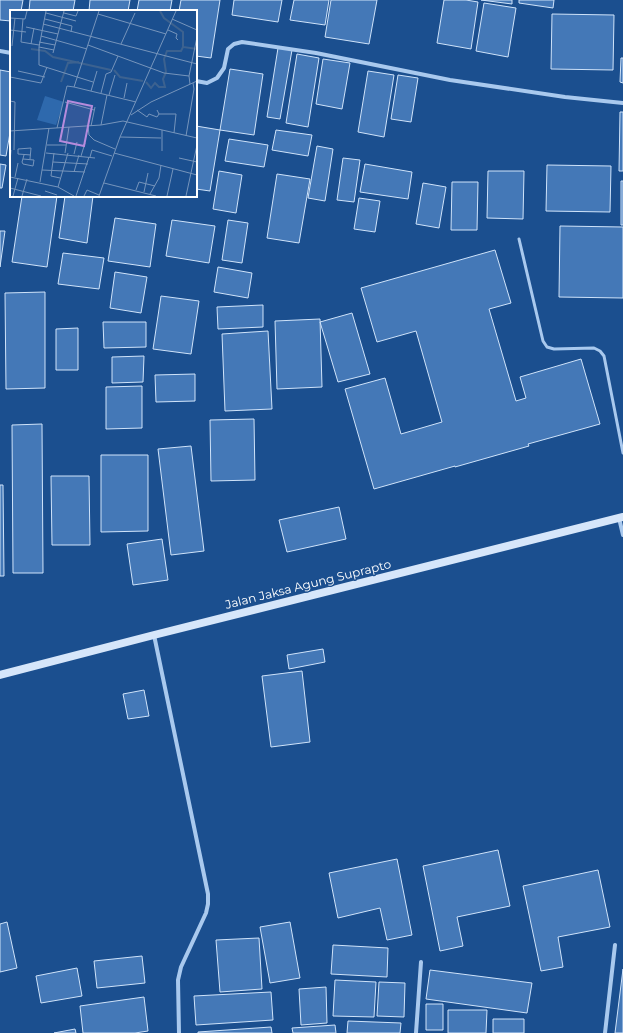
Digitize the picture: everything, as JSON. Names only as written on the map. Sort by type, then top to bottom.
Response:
[{"type":"main road","name":"Jalan Jaksa Agung Suprapto","points":[[0,675],[621,518]]},
{"type":"street","points":[[197,81],[207,83],[217,78],[224,68],[228,48],[234,44],[242,42],[316,53],[450,80],[565,98],[623,103]]},
{"type":"street","points":[[0,51],[10,53]]},
{"type":"street","points":[[621,518],[623,534]]},
{"type":"street","points":[[154,635],[208,894],[206,914],[181,967],[178,980],[179,1033]]},
{"type":"street","points":[[605,1033],[614,945]]},
{"type":"street","points":[[416,1033],[421,962]]},
{"type":"lane","points":[[519,239],[543,342],[547,347],[554,349],[594,348],[600,351],[604,356],[623,453]]},
{"type":"building","points":[[0,0],[23,0],[21,10],[10,10],[10,21],[0,20]]},
{"type":"building","points":[[30,0],[75,0],[73,10],[29,10]]},
{"type":"building","points":[[90,0],[130,0],[128,10],[89,10]]},
{"type":"building","points":[[139,0],[172,0],[170,10],[137,10]]},
{"type":"building","points":[[181,0],[220,0],[211,58],[197,56],[197,10],[179,10]]},
{"type":"building","points":[[234,0],[282,0],[278,22],[232,15]]},
{"type":"building","points":[[294,0],[329,0],[325,25],[290,20]]},
{"type":"building","points":[[331,0],[377,0],[369,44],[325,37]]},
{"type":"building","points":[[444,0],[466,0],[478,2],[471,49],[437,43]]},
{"type":"building","points":[[481,0],[512,0],[512,4]]},
{"type":"building","points":[[519,0],[554,0],[553,8],[519,3]]},
{"type":"building","points":[[484,3],[516,8],[508,57],[476,51]]},
{"type":"building","points":[[552,14],[614,15],[613,70],[551,69]]},
{"type":"building","points":[[278,48],[292,50],[280,119],[267,117]]},
{"type":"building","points":[[297,54],[319,58],[308,127],[286,123]]},
{"type":"building","points":[[621,58],[623,58],[623,83],[620,82]]},
{"type":"building","points":[[323,59],[350,63],[342,109],[316,104]]},
{"type":"building","points":[[230,69],[263,74],[254,135],[220,130]]},
{"type":"building","points":[[0,70],[10,72],[10,133],[6,156],[0,155]]},
{"type":"building","points":[[368,71],[394,75],[384,137],[358,132]]},
{"type":"building","points":[[398,75],[418,78],[411,122],[391,119]]},
{"type":"building","points":[[620,112],[623,112],[623,171],[619,171]]},
{"type":"building","points":[[197,126],[220,130],[210,191],[197,189]]},
{"type":"building","points":[[276,130],[312,135],[308,156],[272,150]]},
{"type":"building","points":[[229,139],[268,145],[264,167],[225,161]]},
{"type":"building","points":[[317,146],[333,149],[325,201],[308,198]]},
{"type":"building","points":[[343,158],[360,160],[354,202],[337,200]]},
{"type":"building","points":[[0,164],[6,165],[2,188],[0,188]]},
{"type":"building","points":[[365,164],[412,172],[408,199],[360,192]]},
{"type":"building","points":[[547,165],[611,166],[610,212],[546,211]]},
{"type":"building","points":[[219,171],[242,175],[236,213],[213,209]]},
{"type":"building","points":[[488,171],[524,171],[523,219],[487,218]]},
{"type":"building","points":[[277,174],[310,179],[299,243],[267,238]]},
{"type":"building","points":[[621,181],[623,181],[623,225],[621,225]]},
{"type":"building","points":[[452,182],[478,182],[477,230],[451,230]]},
{"type":"building","points":[[423,183],[446,187],[439,228],[416,224]]},
{"type":"building","points":[[22,197],[57,197],[47,267],[12,262]]},
{"type":"building","points":[[65,197],[93,197],[87,243],[59,238]]},
{"type":"building","points":[[359,198],[380,201],[375,232],[354,229]]},
{"type":"building","points":[[115,218],[156,224],[150,267],[108,261]]},
{"type":"building","points":[[172,220],[215,226],[209,263],[166,256]]},
{"type":"building","points":[[228,220],[248,223],[242,263],[222,260]]},
{"type":"building","points":[[560,226],[623,227],[623,298],[559,297]]},
{"type":"building","points":[[0,231],[5,231],[0,267]]},
{"type":"building","points":[[495,250],[511,303],[489,309],[516,401],[526,398],[520,377],[581,359],[600,424],[528,444],[529,446],[374,489],[345,389],[385,378],[401,434],[442,422],[416,331],[377,342],[361,288]]},
{"type":"building","points":[[63,253],[104,258],[99,289],[58,284]]},
{"type":"building","points":[[218,267],[252,273],[248,298],[214,292]]},
{"type":"building","points":[[115,272],[147,277],[141,313],[110,308]]},
{"type":"building","points":[[45,292],[45,388],[6,389],[5,293]]},
{"type":"building","points":[[161,296],[199,301],[191,354],[153,349]]},
{"type":"building","points":[[263,305],[263,327],[218,329],[217,307]]},
{"type":"building","points":[[352,313],[370,374],[338,382],[320,322]]},
{"type":"building","points":[[320,319],[322,387],[277,389],[275,321]]},
{"type":"building","points":[[103,322],[146,322],[146,347],[104,348]]},
{"type":"building","points":[[78,328],[78,370],[56,370],[56,329]]},
{"type":"building","points":[[268,331],[272,409],[225,411],[222,334]]},
{"type":"building","points":[[144,356],[143,382],[112,383],[112,357]]},
{"type":"building","points":[[195,374],[195,401],[156,402],[155,375]]},
{"type":"building","points":[[142,386],[142,428],[106,429],[106,387]]},
{"type":"building","points":[[254,419],[255,480],[211,481],[210,420]]},
{"type":"building","points":[[42,424],[43,573],[13,573],[12,425]]},
{"type":"building","points":[[191,446],[204,551],[171,555],[158,449]]},
{"type":"building","points":[[101,455],[148,455],[148,531],[101,532]]},
{"type":"building","points":[[51,476],[89,476],[90,545],[52,545]]},
{"type":"building","points":[[0,485],[3,485],[4,576],[0,576]]},
{"type":"building","points":[[339,507],[346,539],[287,552],[279,520]]},
{"type":"building","points":[[162,539],[168,580],[133,585],[127,544]]},
{"type":"building","points":[[323,649],[325,662],[289,669],[287,655]]},
{"type":"building","points":[[302,671],[310,742],[271,747],[262,676]]},
{"type":"building","points":[[144,690],[149,716],[128,719],[123,694]]},
{"type":"building","points":[[498,850],[510,906],[457,917],[463,946],[440,951],[423,866]]},
{"type":"building","points":[[397,859],[412,935],[387,940],[380,908],[338,918],[329,873]]},
{"type":"building","points":[[598,870],[610,927],[558,937],[563,967],[541,971],[523,886]]},
{"type":"building","points":[[7,922],[17,968],[0,972],[0,924]]},
{"type":"building","points":[[290,922],[300,978],[270,983],[260,927]]},
{"type":"building","points":[[259,938],[262,989],[220,992],[216,940]]},
{"type":"building","points":[[333,945],[388,948],[387,977],[331,974]]},
{"type":"building","points":[[142,956],[145,983],[97,988],[94,961]]},
{"type":"building","points":[[77,968],[82,996],[41,1003],[36,976]]},
{"type":"building","points":[[623,969],[623,1033],[615,1033]]},
{"type":"building","points":[[430,970],[532,983],[527,1013],[426,999]]},
{"type":"building","points":[[335,980],[376,982],[374,1017],[333,1016]]},
{"type":"building","points":[[379,982],[405,983],[404,1017],[377,1016]]},
{"type":"building","points":[[326,987],[327,1023],[301,1025],[299,989]]},
{"type":"building","points":[[271,992],[273,1020],[196,1025],[194,996]]},
{"type":"building","points":[[144,997],[148,1031],[135,1033],[83,1033],[80,1006]]},
{"type":"building","points":[[426,1004],[443,1004],[443,1030],[426,1030]]},
{"type":"building","points":[[448,1010],[487,1010],[486,1033],[448,1033]]},
{"type":"building","points":[[493,1019],[524,1019],[524,1033],[493,1033]]},
{"type":"building","points":[[348,1021],[401,1023],[400,1033],[347,1033]]},
{"type":"building","points":[[335,1025],[336,1033],[293,1033],[292,1028]]},
{"type":"building","points":[[271,1027],[272,1033],[198,1033],[198,1032]]},
{"type":"building","points":[[75,1029],[76,1033],[54,1033]]}]
